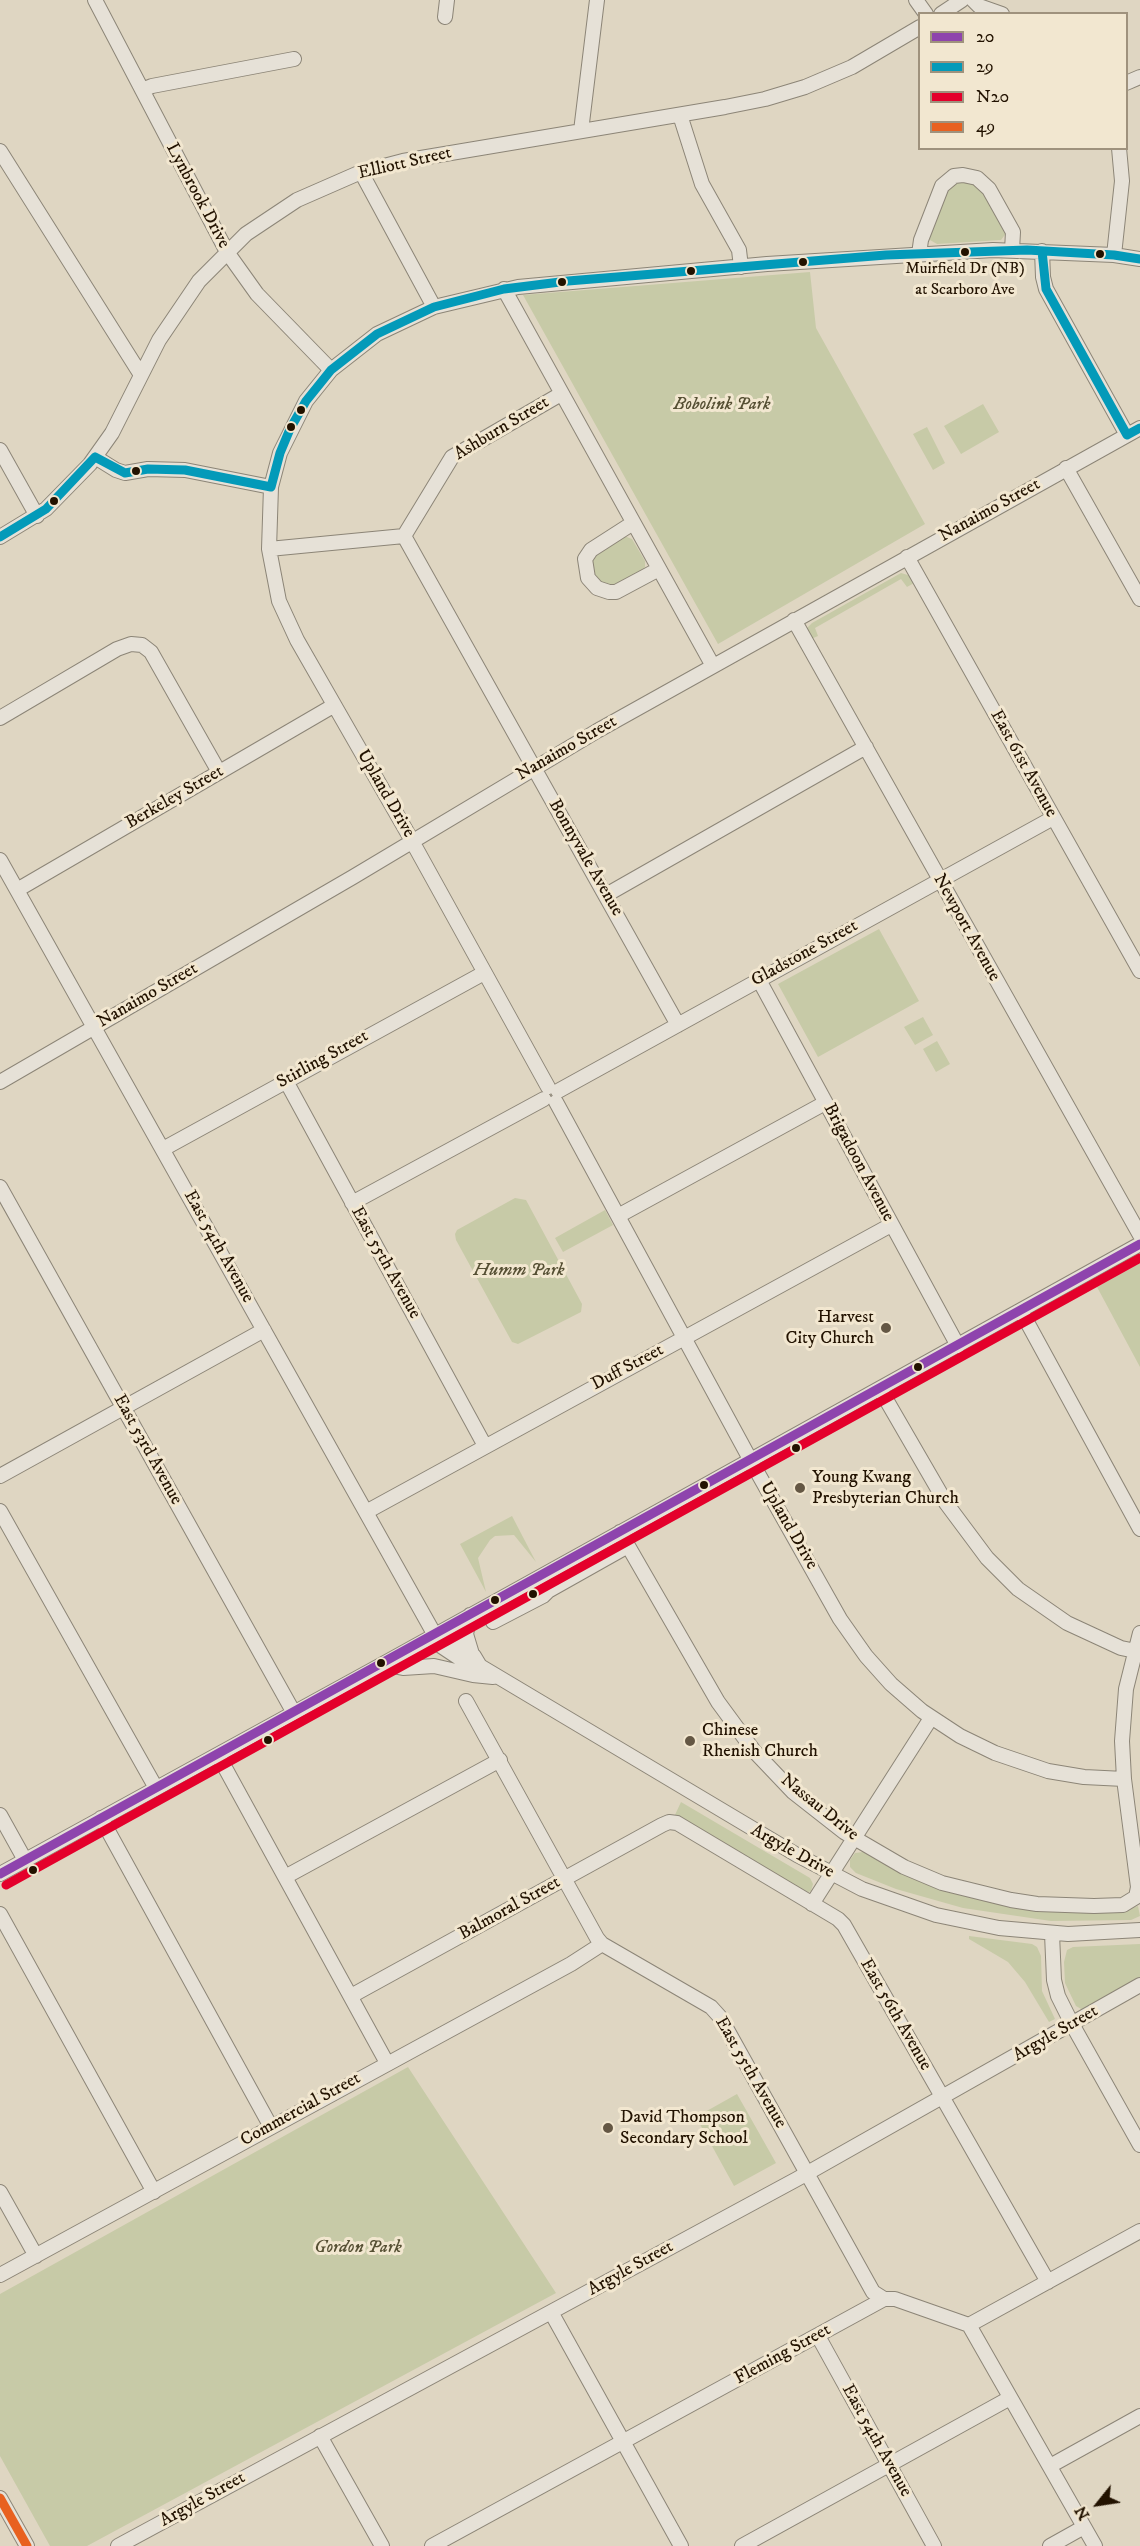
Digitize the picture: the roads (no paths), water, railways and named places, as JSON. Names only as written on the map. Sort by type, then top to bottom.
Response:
[{"type":"street","name":"Lynbrook Drive","points":[[95,0],[226,252],[257,294],[331,370]]},
{"type":"street","points":[[445,17],[447,0]]},
{"type":"street","points":[[582,131],[597,0]]},
{"type":"street","points":[[944,12],[962,0]]},
{"type":"street","points":[[973,0],[979,6],[996,12]]},
{"type":"street","name":"Elliott Street","points":[[0,537],[37,516],[71,485],[95,457],[112,433],[141,375],[179,308],[199,280],[226,252],[270,216],[297,200],[361,172],[403,161],[765,99],[805,87],[871,57],[918,28]]},
{"type":"street","points":[[142,90],[152,86],[294,58]]},
{"type":"street","points":[[680,115],[702,184],[739,250],[741,267]]},
{"type":"street","points":[[1114,255],[1122,181],[1119,150]]},
{"type":"street","points":[[0,151],[141,375]]},
{"type":"street","points":[[361,172],[434,307]]},
{"type":"street","points":[[919,254],[921,240],[942,186],[954,177],[963,175],[976,178],[988,189],[1013,232],[1012,250]]},
{"type":"street","name":"Upland Drive","points":[[1124,1779],[1084,1777],[1035,1767],[987,1749],[931,1718],[891,1684],[866,1656],[840,1619],[751,1461],[413,842],[333,706],[286,619],[274,583],[269,549],[271,487],[280,453],[306,401],[331,370],[377,334],[434,307],[504,289],[568,281],[919,254],[1012,250],[1114,255],[1140,259]]},
{"type":"street","points":[[1042,251],[1046,289],[1134,432]]},
{"type":"street","points":[[504,289],[713,666]]},
{"type":"street","name":"Ashburn Street","points":[[404,536],[452,457],[561,393]]},
{"type":"street","name":"Nanaimo Street","points":[[0,1082],[413,842],[534,768],[794,620],[1134,432]]},
{"type":"street","points":[[0,450],[37,516]]},
{"type":"street","points":[[95,457],[125,473],[148,469],[185,470],[271,487]]},
{"type":"street","points":[[1066,468],[1140,599]]},
{"type":"street","points":[[633,523],[591,550],[585,559],[588,578],[597,588],[616,592],[659,569]]},
{"type":"street","points":[[269,549],[404,536]]},
{"type":"street","name":"Bonnyvale Avenue","points":[[404,536],[678,1024]]},
{"type":"street","name":"East 61st Avenue","points":[[907,557],[1140,971]]},
{"type":"street","name":"Newport Avenue","points":[[794,620],[1140,1235]]},
{"type":"street","points":[[0,718],[117,649],[131,644],[142,645],[151,652],[219,772]]},
{"type":"street","name":"Berkeley Street","points":[[17,890],[333,706]]},
{"type":"street","points":[[606,895],[866,747]]},
{"type":"street","name":"Gladstone Street","points":[[352,1203],[1053,818]]},
{"type":"street","name":"East 54th Avenue","points":[[0,860],[435,1634]]},
{"type":"street","name":"Stirling Street","points":[[162,1149],[484,973]]},
{"type":"street","name":"Brigadoon Avenue","points":[[759,980],[958,1346]]},
{"type":"street","name":"East 55th Avenue","points":[[285,1081],[485,1446]]},
{"type":"street","points":[[618,1216],[825,1103]]},
{"type":"street","name":"East 53rd Avenue","points":[[0,1187],[294,1713]]},
{"type":"street","name":"Duff Street","points":[[366,1512],[891,1225]]},
{"type":"street","points":[[0,1874],[1140,1244]]},
{"type":"street","points":[[1021,1311],[1140,1529]]},
{"type":"street","points":[[0,1476],[264,1330]]},
{"type":"street","points":[[880,1389],[945,1503],[987,1558],[1018,1589],[1067,1623],[1094,1636],[1138,1652]]},
{"type":"street","points":[[0,1511],[156,1788]]},
{"type":"street","name":"Nassau Drive","points":[[620,1532],[699,1670],[736,1728],[754,1751],[793,1792],[854,1838],[904,1867],[942,1883],[986,1895],[1037,1904],[1123,1905],[1136,1897],[1138,1887],[1124,1779]]},
{"type":"street","points":[[493,1622],[543,1596],[628,1546]]},
{"type":"street","points":[[539,1577],[548,1591]]},
{"type":"street","points":[[470,1615],[466,1634],[476,1660]]},
{"type":"street","points":[[1124,1779],[1123,1726],[1126,1689],[1138,1652],[1140,1633]]},
{"type":"street","name":"Argyle Drive","points":[[435,1634],[451,1640],[496,1677],[830,1874],[862,1889],[966,1923],[1052,1934],[1103,1934],[1140,1930]]},
{"type":"street","points":[[383,1664],[403,1668],[434,1666],[473,1675],[496,1677]]},
{"type":"street","points":[[466,1701],[602,1944]]},
{"type":"street","points":[[812,1904],[931,1718]]},
{"type":"street","points":[[218,1755],[387,2063]]},
{"type":"street","points":[[285,1877],[500,1760]]},
{"type":"street","points":[[0,1815],[25,1860]]},
{"type":"street","points":[[101,1818],[271,2127]]},
{"type":"street","name":"Balmoral Street","points":[[351,1996],[669,1822]]},
{"type":"street","name":"East 56th Avenue","points":[[669,1822],[677,1823],[838,1919],[844,1925],[1048,2282]]},
{"type":"street","points":[[0,1914],[153,2192]]},
{"type":"street","points":[[1052,1934],[1054,1980],[1058,1996],[1140,2145]]},
{"type":"street","name":"East 55th Avenue","points":[[602,1944],[711,2007],[720,2017],[873,2292],[884,2299]]},
{"type":"street","name":"Commercial Street","points":[[0,2275],[571,1964],[602,1944]]},
{"type":"street","name":"Argyle Street","points":[[118,2546],[807,2173],[1140,1985]]},
{"type":"street","points":[[0,2192],[36,2256]]},
{"type":"street","points":[[969,2325],[1140,2231]]},
{"type":"street","points":[[884,2299],[896,2299],[969,2325],[1095,2546]]},
{"type":"street","name":"Fleming Street","points":[[432,2546],[884,2299]]},
{"type":"street","points":[[551,2312],[681,2546]]},
{"type":"street","name":"East 54th Avenue","points":[[818,2336],[934,2546]]},
{"type":"street","points":[[742,2546],[1010,2398]]},
{"type":"street","points":[[1050,2466],[1140,2416]]},
{"type":"street","points":[[320,2436],[382,2546]]},
{"type":"street","points":[[0,2498],[27,2546]]},
{"type":"street","points":[[1050,2546],[1084,2527]]},
{"type":"place","name":"Muirfield Dr (NB) at Scarboro Ave","points":[[965,252]]},
{"type":"place","name":"Harvest City Church","points":[[886,1328]]},
{"type":"place","name":"Young Kwang Presbyterian Church","points":[[800,1488]]},
{"type":"place","name":"Chinese Rhenish Church","points":[[690,1741]]},
{"type":"place","name":"David Thompson Secondary School","points":[[608,2128]]},
{"type":"park label","name":"Bobolink Park","points":[[722,405]]},
{"type":"park label","name":"Humm Park","points":[[519,1271]]},
{"type":"park label","name":"Gordon Park","points":[[358,2248]]}]
